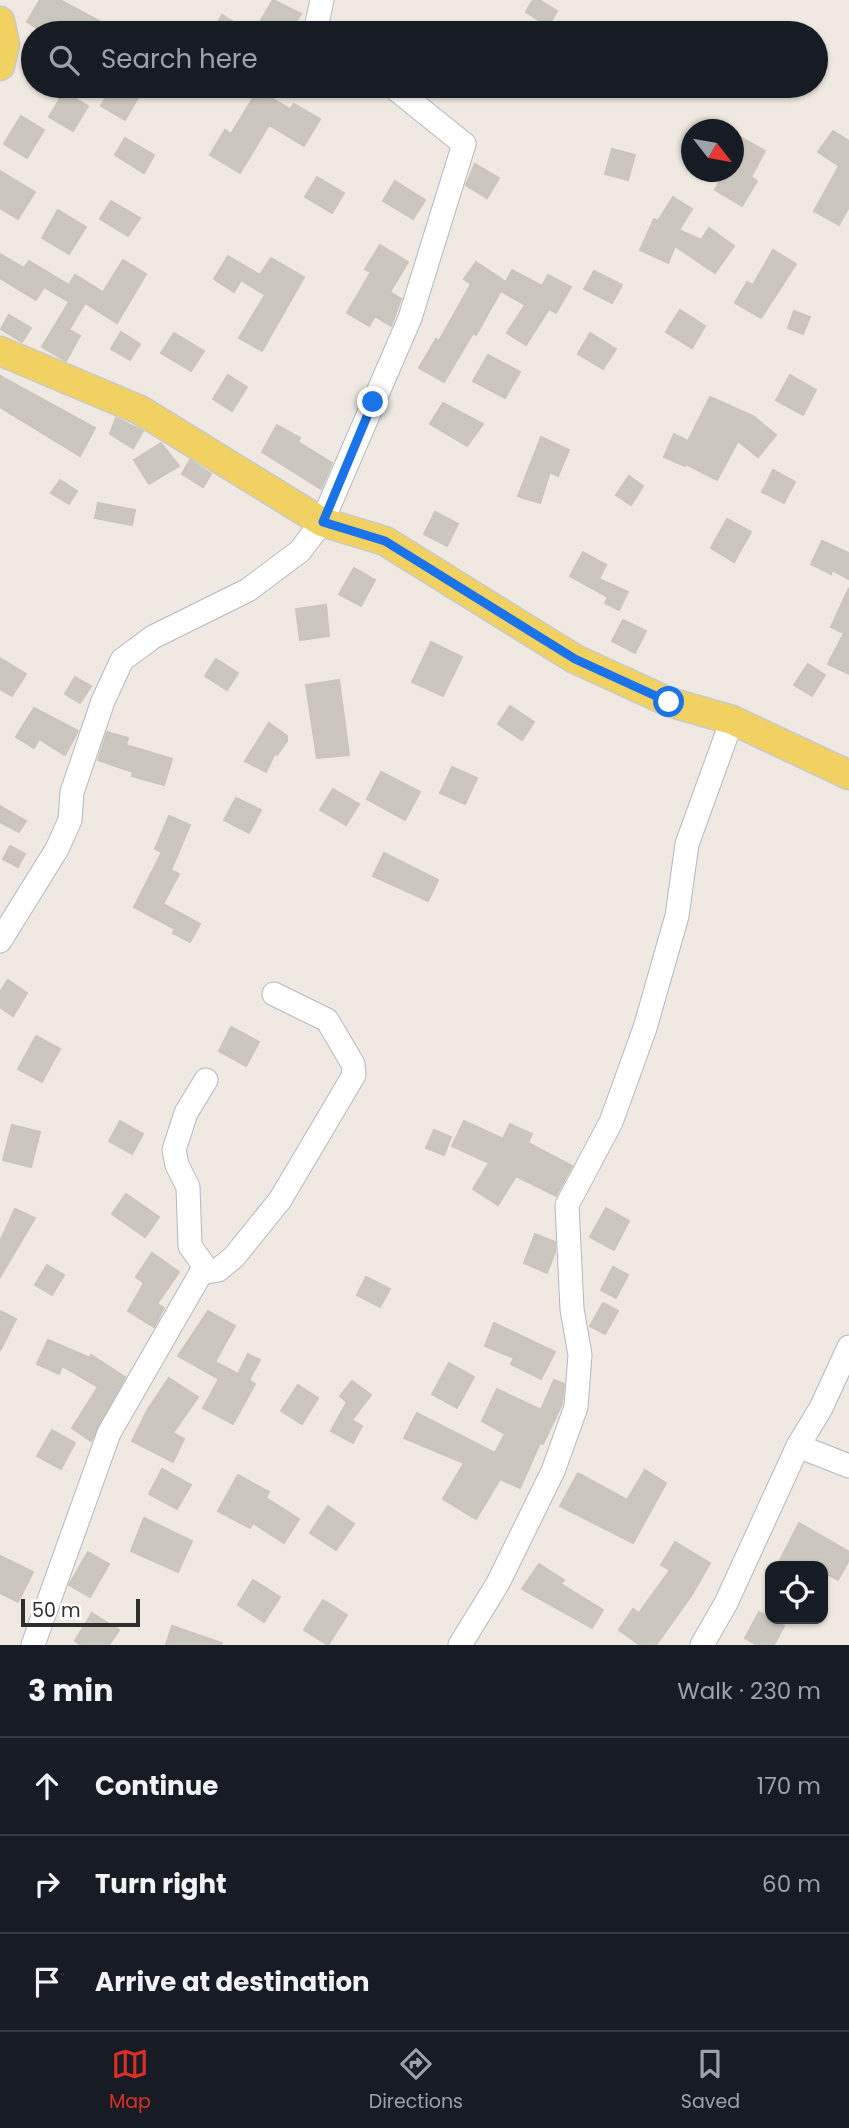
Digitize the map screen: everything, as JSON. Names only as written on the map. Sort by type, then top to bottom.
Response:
[{"type":"main road","points":[[0,22],[5,44],[0,66]]},
{"type":"main road","points":[[0,351],[140,411],[323,522],[385,541],[575,659],[669,702],[732,720],[849,775]]},
{"type":"street","points":[[317,21],[321,0]]},
{"type":"street","points":[[0,941],[57,849],[69,820],[72,792],[103,701],[122,660],[153,637],[248,590],[300,551],[323,522],[410,318],[464,144],[407,98]]},
{"type":"street","points":[[460,1645],[498,1583],[553,1471],[576,1407],[580,1355],[572,1309],[567,1205],[611,1122],[645,1028],[677,916],[687,844],[732,720]]},
{"type":"street","points":[[201,1273],[218,1270],[234,1256],[280,1200],[354,1075],[353,1065],[327,1020],[274,994]]},
{"type":"street","points":[[33,1645],[109,1433],[201,1273],[203,1264],[190,1247],[188,1186],[177,1165],[174,1150],[186,1113],[206,1080]]},
{"type":"street","points":[[702,1645],[726,1603],[799,1446],[821,1408],[849,1347]]},
{"type":"street","points":[[799,1446],[849,1466]]},
{"type":"building","points":[[40,0],[60,0],[99,21],[28,21]]},
{"type":"building","points":[[273,0],[301,14],[297,21],[261,21]]},
{"type":"building","points":[[533,0],[539,0],[557,11],[551,21],[540,21],[526,12]]},
{"type":"building","points":[[222,15],[232,21],[218,21]]},
{"type":"building","points":[[60,98],[74,98],[88,106],[73,131],[49,117]]},
{"type":"building","points":[[106,98],[138,98],[125,120],[101,106]]},
{"type":"building","points":[[253,98],[271,98],[290,109],[294,104],[320,119],[304,146],[269,125],[240,173],[210,155],[225,130],[231,134]]},
{"type":"building","points":[[21,116],[44,130],[27,158],[4,144]]},
{"type":"building","points":[[833,131],[849,141],[849,207],[839,225],[814,211],[839,166],[818,152]]},
{"type":"building","points":[[125,138],[154,155],[144,173],[115,155]]},
{"type":"building","points":[[744,139],[765,151],[751,177],[757,181],[742,206],[715,190],[719,182],[744,182]]},
{"type":"building","points":[[612,149],[635,155],[628,180],[605,174]]},
{"type":"building","points":[[475,164],[499,178],[487,198],[466,185]]},
{"type":"building","points":[[0,171],[35,192],[18,219],[0,208]]},
{"type":"building","points":[[317,177],[344,193],[332,213],[305,197]]},
{"type":"building","points":[[395,181],[425,200],[413,219],[383,201]]},
{"type":"building","points":[[673,197],[692,209],[679,230],[701,240],[709,228],[734,246],[715,273],[675,246],[668,263],[640,250],[654,219],[658,221]]},
{"type":"building","points":[[111,201],[140,218],[128,236],[100,219]]},
{"type":"building","points":[[58,210],[86,227],[69,254],[42,238]]},
{"type":"building","points":[[380,245],[408,262],[390,292],[401,299],[391,326],[375,316],[369,326],[347,313],[371,272],[365,269]]},
{"type":"building","points":[[773,250],[796,264],[761,318],[735,303],[747,282],[753,285]]},
{"type":"building","points":[[0,254],[24,268],[29,261],[69,285],[75,275],[103,292],[123,260],[146,274],[117,323],[85,303],[69,330],[80,336],[66,361],[42,347],[69,302],[44,287],[36,300],[0,278]]},
{"type":"building","points":[[228,256],[260,275],[271,258],[304,277],[262,351],[239,338],[265,295],[241,280],[234,292],[214,279]]},
{"type":"building","points":[[476,262],[506,282],[512,270],[542,286],[548,275],[571,287],[556,313],[549,309],[526,345],[507,333],[525,305],[501,291],[504,285],[476,335],[473,333],[444,382],[419,368],[436,339],[439,341],[471,284],[464,279]]},
{"type":"building","points":[[594,271],[622,285],[612,303],[584,289]]},
{"type":"building","points":[[680,310],[705,326],[692,348],[666,332]]},
{"type":"building","points":[[794,311],[810,317],[803,334],[788,328]]},
{"type":"building","points":[[9,315],[31,328],[22,342],[1,329]]},
{"type":"building","points":[[121,332],[140,344],[130,360],[111,349]]},
{"type":"building","points":[[174,333],[204,351],[191,371],[161,353]]},
{"type":"building","points":[[590,333],[616,349],[603,369],[578,354]]},
{"type":"building","points":[[488,355],[520,372],[505,398],[473,381]]},
{"type":"building","points":[[228,375],[247,387],[232,411],[213,399]]},
{"type":"building","points":[[790,375],[816,390],[803,415],[776,400]]},
{"type":"building","points":[[0,376],[95,428],[80,456],[0,407]]},
{"type":"building","points":[[710,397],[753,416],[776,435],[758,457],[738,441],[717,480],[686,464],[685,466],[664,457],[674,434],[688,441]]},
{"type":"building","points":[[443,403],[483,424],[467,446],[430,424]]},
{"type":"building","points":[[116,418],[143,431],[133,448],[110,434]]},
{"type":"building","points":[[277,425],[300,438],[298,442],[332,463],[321,489],[262,452]]},
{"type":"building","points":[[541,437],[569,450],[558,476],[550,472],[540,503],[518,496]]},
{"type":"building","points":[[161,443],[179,466],[149,484],[134,460]]},
{"type":"building","points":[[190,460],[211,474],[203,487],[182,474]]},
{"type":"building","points":[[773,470],[795,482],[784,503],[762,492]]},
{"type":"building","points":[[629,476],[643,486],[631,505],[616,495]]},
{"type":"building","points":[[60,480],[77,491],[69,504],[51,493]]},
{"type":"building","points":[[98,503],[135,510],[132,525],[95,518]]},
{"type":"building","points":[[435,512],[458,524],[447,546],[424,534]]},
{"type":"building","points":[[727,519],[751,532],[734,562],[711,548]]},
{"type":"building","points":[[822,541],[849,553],[849,579],[832,570],[831,574],[811,564]]},
{"type":"building","points":[[583,552],[606,565],[599,579],[628,592],[619,610],[605,603],[608,597],[570,576]]},
{"type":"building","points":[[354,568],[375,580],[361,606],[339,594]]},
{"type":"building","points":[[849,588],[849,674],[828,664],[844,633],[831,627]]},
{"type":"building","points":[[326,605],[329,636],[300,640],[296,609]]},
{"type":"building","points":[[623,620],[646,631],[635,653],[612,641]]},
{"type":"building","points":[[431,642],[462,657],[443,696],[412,682]]},
{"type":"building","points":[[0,658],[26,674],[12,696],[0,689]]},
{"type":"building","points":[[216,659],[238,673],[227,690],[205,676]]},
{"type":"building","points":[[808,664],[825,675],[812,696],[794,685]]},
{"type":"building","points":[[75,677],[91,686],[80,703],[65,694]]},
{"type":"building","points":[[339,680],[349,755],[317,758],[306,685]]},
{"type":"building","points":[[510,706],[534,722],[522,740],[498,724]]},
{"type":"building","points":[[34,708],[78,731],[65,755],[39,739],[34,748],[16,737]]},
{"type":"building","points":[[269,723],[287,736],[287,741],[277,755],[275,753],[266,772],[245,761]]},
{"type":"building","points":[[107,732],[128,738],[126,745],[172,759],[164,785],[132,776],[133,772],[98,760]]},
{"type":"building","points":[[452,767],[477,778],[465,804],[440,793]]},
{"type":"building","points":[[381,772],[420,792],[405,820],[367,799]]},
{"type":"building","points":[[333,789],[359,804],[346,825],[320,810]]},
{"type":"building","points":[[236,798],[261,810],[249,833],[224,820]]},
{"type":"building","points":[[0,806],[26,821],[19,832],[0,822]]},
{"type":"building","points":[[169,816],[190,825],[171,870],[179,874],[163,904],[200,924],[190,942],[173,933],[175,929],[134,907],[162,852],[155,849]]},
{"type":"building","points":[[10,846],[25,854],[18,867],[3,859]]},
{"type":"building","points":[[384,853],[438,880],[428,901],[373,876]]},
{"type":"building","points":[[8,980],[27,993],[13,1016],[0,1007],[0,992]]},
{"type":"building","points":[[231,1027],[259,1042],[246,1066],[219,1051]]},
{"type":"building","points":[[36,1036],[60,1049],[42,1082],[18,1069]]},
{"type":"building","points":[[120,1121],[143,1134],[132,1154],[109,1141]]},
{"type":"building","points":[[464,1121],[503,1139],[510,1124],[532,1134],[528,1143],[572,1166],[556,1196],[516,1176],[498,1205],[473,1189],[489,1163],[452,1146]]},
{"type":"building","points":[[12,1125],[40,1132],[31,1167],[3,1160]]},
{"type":"building","points":[[434,1130],[451,1137],[444,1155],[426,1148]]},
{"type":"building","points":[[126,1194],[159,1217],[145,1237],[112,1214]]},
{"type":"building","points":[[606,1208],[629,1221],[614,1250],[590,1237]]},
{"type":"building","points":[[15,1209],[35,1218],[0,1277],[0,1241]]},
{"type":"building","points":[[535,1234],[555,1242],[555,1252],[547,1273],[524,1263]]},
{"type":"building","points":[[152,1253],[179,1272],[157,1304],[164,1308],[154,1327],[128,1311],[144,1283],[136,1277]]},
{"type":"building","points":[[47,1265],[64,1275],[52,1295],[35,1285]]},
{"type":"building","points":[[613,1267],[628,1275],[616,1298],[601,1290]]},
{"type":"building","points":[[366,1277],[390,1289],[380,1307],[357,1295]]},
{"type":"building","points":[[603,1303],[618,1311],[605,1334],[590,1326]]},
{"type":"building","points":[[0,1311],[16,1319],[0,1351]]},
{"type":"building","points":[[208,1311],[235,1326],[215,1362],[238,1374],[248,1354],[260,1360],[249,1380],[255,1384],[233,1424],[203,1408],[219,1379],[178,1356]]},
{"type":"building","points":[[494,1323],[555,1352],[541,1379],[511,1364],[514,1358],[485,1346]]},
{"type":"building","points":[[48,1340],[90,1358],[91,1355],[125,1377],[91,1441],[72,1428],[98,1387],[62,1366],[59,1374],[37,1364]]},
{"type":"building","points":[[449,1363],[474,1377],[457,1408],[432,1394]]},
{"type":"building","points":[[169,1378],[198,1397],[173,1433],[184,1439],[173,1462],[132,1441],[148,1409]]},
{"type":"building","points":[[554,1380],[564,1384],[562,1404],[543,1444],[540,1443],[520,1488],[500,1479],[476,1519],[443,1499],[464,1463],[404,1438],[417,1413],[495,1453],[505,1434],[482,1421],[497,1389],[541,1410]]},
{"type":"building","points":[[352,1381],[371,1395],[352,1420],[362,1426],[353,1443],[331,1431],[347,1402],[340,1396]]},
{"type":"building","points":[[298,1385],[318,1398],[302,1424],[281,1411]]},
{"type":"building","points":[[52,1430],[75,1443],[61,1469],[37,1456]]},
{"type":"building","points":[[162,1469],[191,1485],[177,1509],[149,1494]]},
{"type":"building","points":[[645,1470],[666,1483],[633,1543],[560,1506],[578,1473],[627,1500]]},
{"type":"building","points":[[238,1475],[269,1492],[266,1498],[299,1519],[284,1543],[253,1523],[250,1528],[218,1511]]},
{"type":"building","points":[[328,1506],[354,1524],[336,1550],[310,1533]]},
{"type":"building","points":[[144,1518],[192,1541],[178,1572],[131,1551]]},
{"type":"building","points":[[799,1523],[849,1552],[849,1560],[838,1580],[828,1575],[828,1561],[780,1561]]},
{"type":"building","points":[[675,1542],[710,1563],[691,1596],[656,1645],[640,1645],[619,1630],[633,1609],[639,1613],[670,1570],[661,1565]]},
{"type":"building","points":[[88,1552],[109,1564],[90,1597],[69,1585]]},
{"type":"building","points":[[0,1556],[33,1572],[18,1602],[0,1593]]},
{"type":"building","points":[[539,1564],[564,1580],[561,1584],[603,1610],[592,1628],[522,1589]]},
{"type":"building","points":[[253,1580],[280,1597],[264,1622],[238,1605]]},
{"type":"building","points":[[323,1600],[347,1615],[328,1645],[304,1630]]},
{"type":"building","points":[[759,1612],[765,1615],[765,1624],[784,1626],[774,1645],[757,1645],[745,1638]]},
{"type":"building","points":[[92,1613],[119,1630],[109,1645],[81,1645],[75,1641]]},
{"type":"building","points":[[172,1626],[222,1643],[166,1645]]},
{"type":"route","points":[[373,402],[323,522],[385,541],[575,659],[669,702]]}]
